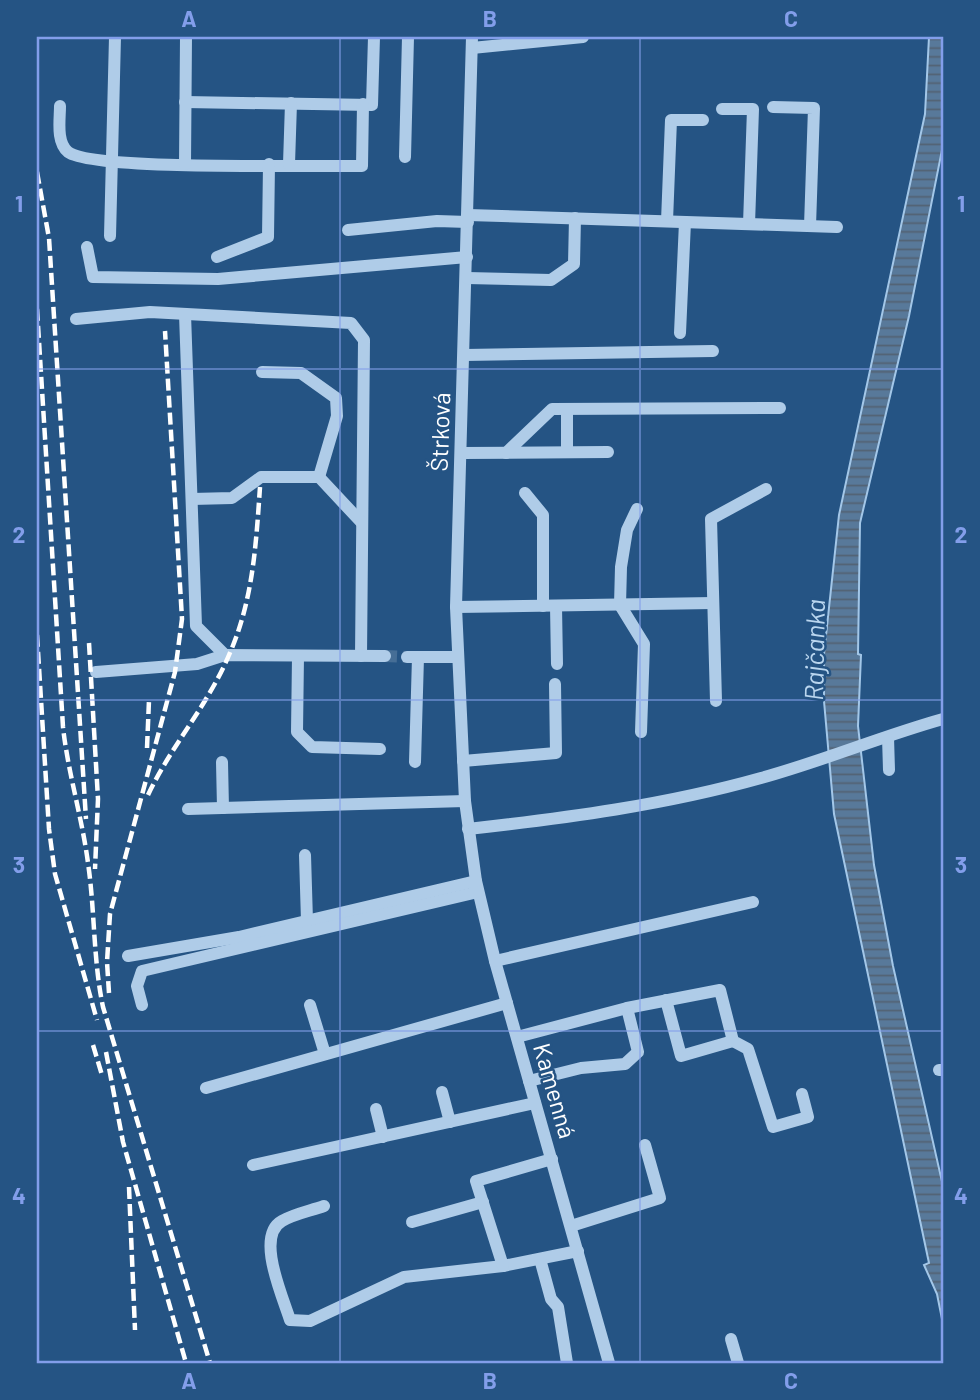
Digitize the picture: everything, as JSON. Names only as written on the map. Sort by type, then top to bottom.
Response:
[{"type":"street","points":[[110,236],[115,37]]},
{"type":"street","points":[[184,164],[186,37]]},
{"type":"street","points":[[185,102],[372,105],[374,37]]},
{"type":"street","points":[[405,157],[408,37]]},
{"type":"street","points":[[472,42],[583,37]]},
{"type":"street","name":"Štrková","points":[[468,829],[456,607],[472,42]]},
{"type":"street","points":[[289,164],[290,103]]},
{"type":"street","points":[[60,106],[60,142],[69,153],[111,163],[362,166],[363,104]]},
{"type":"street","points":[[773,107],[814,108],[810,226]]},
{"type":"street","points":[[722,109],[753,109],[749,224]]},
{"type":"street","points":[[667,221],[671,120],[703,120]]},
{"type":"street","points":[[217,257],[268,237],[268,164]]},
{"type":"street","points":[[467,278],[551,279],[574,264],[575,218]]},
{"type":"street","points":[[348,230],[468,219],[575,218],[837,227]]},
{"type":"street","points":[[680,333],[685,222]]},
{"type":"street","points":[[87,247],[93,277],[218,279],[467,257]]},
{"type":"street","points":[[76,318],[149,312],[351,323],[364,340],[361,656]]},
{"type":"street","points":[[186,314],[196,625],[225,655]]},
{"type":"street","points":[[464,355],[713,351]]},
{"type":"street","points":[[262,372],[301,373],[336,398],[337,416],[319,477]]},
{"type":"street","points":[[506,453],[552,409],[780,408]]},
{"type":"street","points":[[567,409],[567,452]]},
{"type":"street","points":[[462,453],[608,452]]},
{"type":"street","points":[[191,499],[232,498],[261,477],[319,477],[362,523]]},
{"type":"street","points":[[716,701],[711,519],[766,489]]},
{"type":"street","points":[[525,493],[543,515],[557,664]]},
{"type":"street","points":[[638,509],[627,530],[621,567],[620,605],[644,644],[641,732]]},
{"type":"street","points":[[456,607],[713,603]]},
{"type":"street","points":[[96,672],[197,664],[225,655],[385,656]]},
{"type":"street","points":[[298,656],[297,732],[312,747],[380,749]]},
{"type":"street","points":[[415,762],[412,657],[458,657]]},
{"type":"street","points":[[463,761],[556,753],[555,684]]},
{"type":"street","points":[[468,829],[633,807],[721,789],[943,719]]},
{"type":"street","points":[[882,739],[889,770]]},
{"type":"street","points":[[222,761],[223,808]]},
{"type":"street","points":[[188,809],[465,801]]},
{"type":"street","name":"Kamenná","points":[[468,829],[477,886],[495,961],[609,1363]]},
{"type":"street","points":[[304,855],[307,921]]},
{"type":"street","points":[[128,956],[239,937],[477,886]]},
{"type":"street","points":[[142,1004],[136,986],[142,971],[477,886]]},
{"type":"street","points":[[495,961],[753,902]]},
{"type":"street","points":[[517,1037],[627,1008],[720,990],[733,1041]]},
{"type":"street","points":[[666,1000],[681,1056],[733,1041],[748,1049],[772,1127],[808,1117],[802,1094]]},
{"type":"street","points":[[206,1088],[507,1003]]},
{"type":"street","points":[[310,1005],[325,1054]]},
{"type":"street","points":[[529,1081],[581,1069],[625,1064],[638,1052],[627,1008]]},
{"type":"street","points":[[442,1091],[450,1122]]},
{"type":"street","points":[[253,1165],[535,1103]]},
{"type":"street","points":[[376,1109],[383,1136]]},
{"type":"street","points":[[571,1227],[660,1198],[645,1145]]},
{"type":"street","points":[[503,1266],[476,1181],[552,1159]]},
{"type":"street","points":[[412,1222],[483,1202]]},
{"type":"street","points":[[324,1206],[279,1222],[271,1232],[269,1248],[290,1320],[310,1321],[404,1277],[503,1266],[578,1251]]},
{"type":"street","points":[[540,1259],[551,1298],[558,1307],[567,1363]]},
{"type":"street","points":[[731,1339],[738,1363]]},
{"type":"water","points":[[929,37],[943,37],[943,145],[909,316],[860,523],[858,654],[861,655],[858,726],[874,865],[893,966],[943,1186],[943,1324],[937,1294],[924,1265],[929,1263],[834,814],[824,701],[824,654],[839,515],[925,114]]},
{"type":"tunnel","points":[[385,656],[407,657]]},
{"type":"railway","points":[[37,172],[49,238],[86,819]]},
{"type":"railway","points":[[37,309],[63,727],[88,863],[100,989],[103,1007],[210,1363]]},
{"type":"railway","points":[[109,993],[107,962],[110,914],[175,672],[182,619],[165,331]]},
{"type":"railway","points":[[148,795],[167,759],[211,691],[237,635],[252,572],[260,487]]},
{"type":"railway","points":[[37,635],[49,829],[55,874],[97,1020]]},
{"type":"railway","points":[[89,643],[98,799],[95,869]]},
{"type":"railway","points":[[147,748],[149,700]]},
{"type":"railway","points":[[93,1045],[102,1075]]},
{"type":"railway","points":[[106,1052],[123,1142],[186,1363]]},
{"type":"railway","points":[[129,1187],[135,1330]]},
{"type":"water label","name":"Rajčanka","points":[[815,650]]}]
